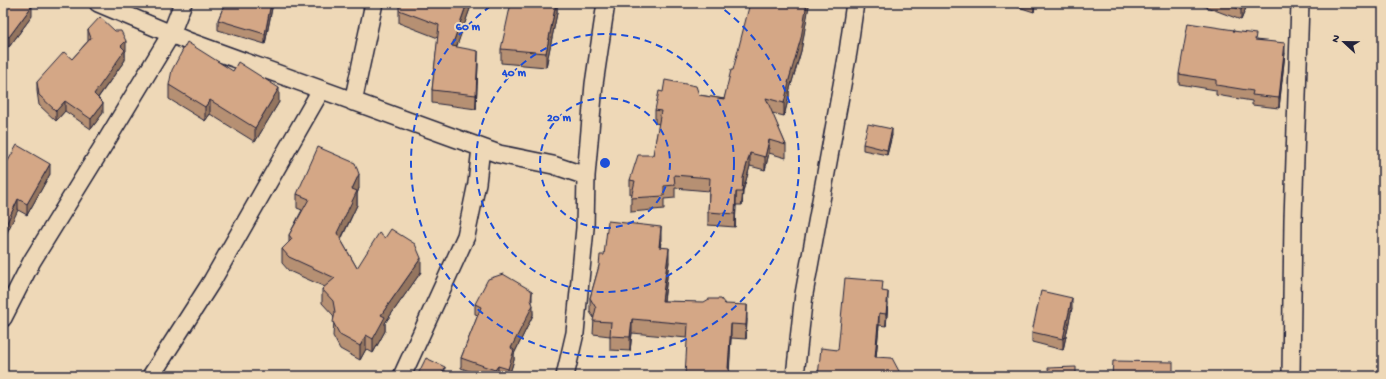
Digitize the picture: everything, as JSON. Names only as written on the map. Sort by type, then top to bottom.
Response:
[{"type":"street","points":[[98,3],[171,34],[481,148],[499,154],[553,165],[586,176]]},
{"type":"street","points":[[3,318],[32,261],[171,34],[183,3]]},
{"type":"street","points":[[353,102],[374,3]]},
{"type":"street","points":[[565,376],[575,333],[585,228],[586,176],[594,84],[606,3]]},
{"type":"street","points":[[795,376],[804,294],[848,52],[855,3]]},
{"type":"street","points":[[1291,376],[1300,3]]},
{"type":"street","points":[[151,376],[212,281],[321,90]]},
{"type":"street","points":[[402,376],[466,236],[477,183],[481,148]]},
{"type":"building","points":[[3,3],[32,3],[32,6],[9,37],[3,34]]},
{"type":"building","points":[[225,3],[271,3],[265,34],[218,20]]},
{"type":"building","points":[[399,3],[467,3],[452,46],[478,51],[476,95],[432,90],[439,25],[399,10]]},
{"type":"building","points":[[511,3],[556,3],[546,53],[501,49]]},
{"type":"building","points":[[750,3],[807,3],[801,38],[784,103],[766,98],[786,145],[769,140],[765,157],[750,153],[743,178],[742,192],[736,192],[735,214],[708,212],[710,178],[674,175],[675,185],[664,186],[664,196],[631,198],[635,181],[630,180],[638,155],[653,155],[661,111],[655,110],[659,91],[663,92],[665,80],[696,86],[699,95],[724,99]]},
{"type":"building","points":[[1224,3],[1244,3],[1241,10]]},
{"type":"building","points":[[100,17],[115,31],[121,31],[126,41],[121,46],[125,50],[94,94],[103,103],[91,119],[65,101],[56,111],[39,95],[37,82],[64,52],[72,59],[91,38],[88,30]]},
{"type":"building","points":[[1188,23],[1256,34],[1255,40],[1285,43],[1279,98],[1252,95],[1253,91],[1216,85],[1216,80],[1179,74]]},
{"type":"building","points":[[187,42],[233,71],[238,62],[279,88],[255,128],[210,100],[205,107],[169,85],[172,70]]},
{"type":"building","points":[[868,124],[892,129],[887,150],[863,144]]},
{"type":"building","points":[[17,145],[50,164],[27,204],[18,199],[3,231],[3,158],[8,161]]},
{"type":"building","points":[[318,147],[355,163],[359,174],[352,189],[357,191],[337,233],[357,268],[379,233],[385,238],[391,229],[415,244],[421,258],[381,315],[385,317],[373,339],[366,335],[360,346],[340,335],[333,322],[335,312],[333,301],[322,289],[335,278],[289,257],[282,249],[292,239],[289,235],[309,199],[297,194]]},
{"type":"building","points":[[608,221],[661,227],[659,247],[669,248],[662,301],[704,302],[709,299],[721,299],[725,304],[747,305],[746,325],[731,324],[728,368],[733,376],[685,376],[688,324],[632,319],[630,337],[610,336],[611,322],[593,321],[596,308],[590,298],[599,266],[600,255],[604,255]]},
{"type":"building","points":[[503,274],[532,291],[531,300],[533,305],[511,348],[514,350],[508,369],[498,366],[495,370],[461,358],[481,307],[475,304],[488,279]]},
{"type":"building","points":[[845,278],[883,281],[882,291],[888,292],[886,314],[879,313],[875,357],[892,358],[900,373],[899,376],[818,376],[821,348],[838,350]]},
{"type":"building","points":[[1041,291],[1072,298],[1063,339],[1032,332]]},
{"type":"building","points":[[426,358],[445,367],[441,376],[417,376]]},
{"type":"building","points":[[1113,361],[1173,362],[1173,376],[1112,376]]},
{"type":"building","points":[[1076,367],[1076,376],[1049,376],[1048,368]]}]
